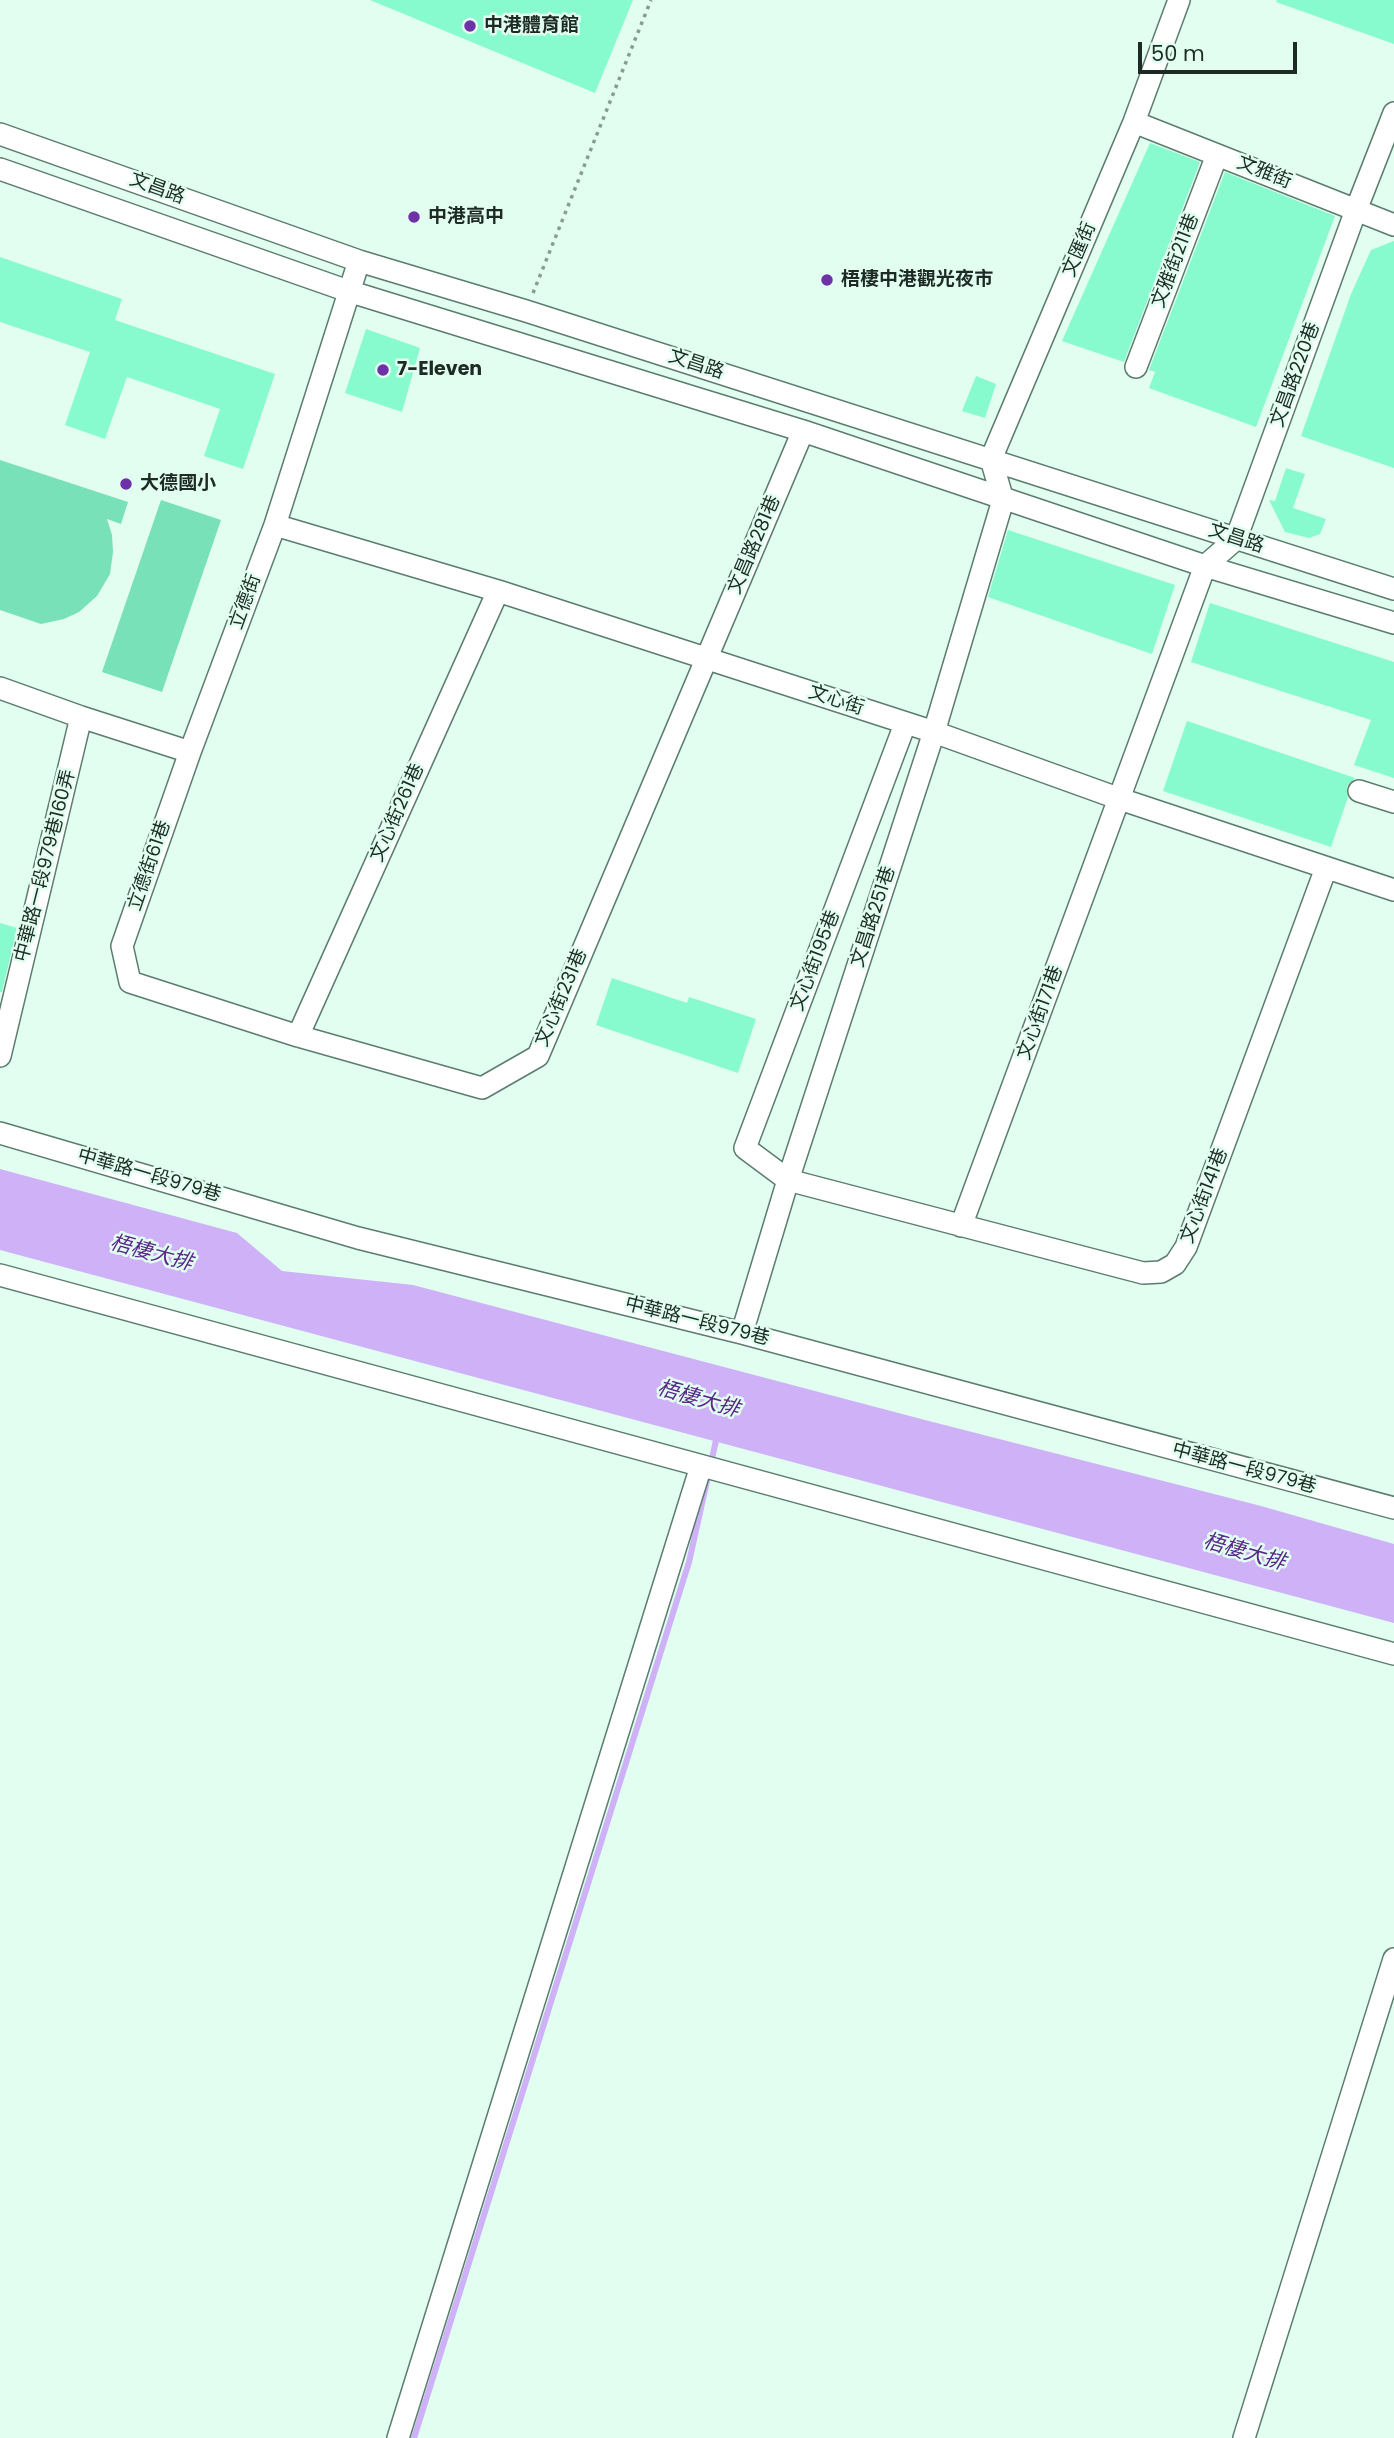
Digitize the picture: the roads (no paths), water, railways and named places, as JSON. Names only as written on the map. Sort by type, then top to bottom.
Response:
[{"type":"street","name":"文匯街","points":[[991,459],[1134,122],[1180,0]]},
{"type":"street","name":"文昌路220巷","points":[[1236,539],[1394,113]]},
{"type":"street","name":"文雅街","points":[[1134,122],[1394,225]]},
{"type":"street","name":"文昌路","points":[[0,134],[359,261],[526,311],[1394,589]]},
{"type":"street","name":"文雅街211巷","points":[[1136,367],[1217,155]]},
{"type":"street","name":"文昌路","points":[[0,169],[348,291],[803,431],[1205,566],[1394,622]]},
{"type":"street","name":"立德街","points":[[190,752],[275,524],[359,261]]},
{"type":"street","name":"文昌路281巷","points":[[707,658],[803,431]]},
{"type":"street","points":[[991,459],[1003,500]]},
{"type":"street","name":"文昌路251巷","points":[[742,1333],[788,1180],[934,732],[1003,500]]},
{"type":"street","name":"文心街","points":[[275,524],[498,591],[934,732],[1120,799],[1394,890]]},
{"type":"street","points":[[1205,566],[1236,539]]},
{"type":"street","name":"文心街171巷","points":[[961,1226],[1205,566]]},
{"type":"street","name":"文心街261巷","points":[[298,1036],[498,591]]},
{"type":"street","name":"文心街231巷","points":[[130,982],[298,1036],[482,1088],[538,1056],[707,658]]},
{"type":"street","points":[[0,688],[81,718],[190,752]]},
{"type":"street","name":"中華路一段979巷160弄","points":[[0,1056],[81,718]]},
{"type":"street","name":"文心街195巷","points":[[788,1180],[745,1148],[905,724]]},
{"type":"street","name":"立德街61巷","points":[[130,982],[122,946],[190,752]]},
{"type":"street","points":[[1359,790],[1394,802]]},
{"type":"street","name":"文心街141巷","points":[[788,1180],[1143,1273],[1161,1272],[1175,1264],[1186,1247],[1201,1209],[1326,867]]},
{"type":"street","name":"中華路一段979巷","points":[[0,1133],[358,1238],[742,1333],[1394,1508]]},
{"type":"street","points":[[0,1275],[1394,1654]]},
{"type":"street","points":[[398,2438],[701,1466]]},
{"type":"street","points":[[1244,2438],[1394,1959]]},
{"type":"water","name":"梧棲大排","points":[[0,1169],[237,1233],[282,1271],[413,1285],[1261,1506],[1394,1544],[1394,1623],[0,1250]]},
{"type":"waterway","points":[[414,2438],[689,1562],[717,1436]]},
{"type":"place","name":"中港體育館","points":[[470,26]]},
{"type":"place","name":"中港高中","points":[[414,217]]},
{"type":"place","name":"梧棲中港觀光夜市","points":[[827,280]]},
{"type":"place","name":"7-Eleven","points":[[383,370]]},
{"type":"place","name":"大德國小","points":[[126,484]]}]
